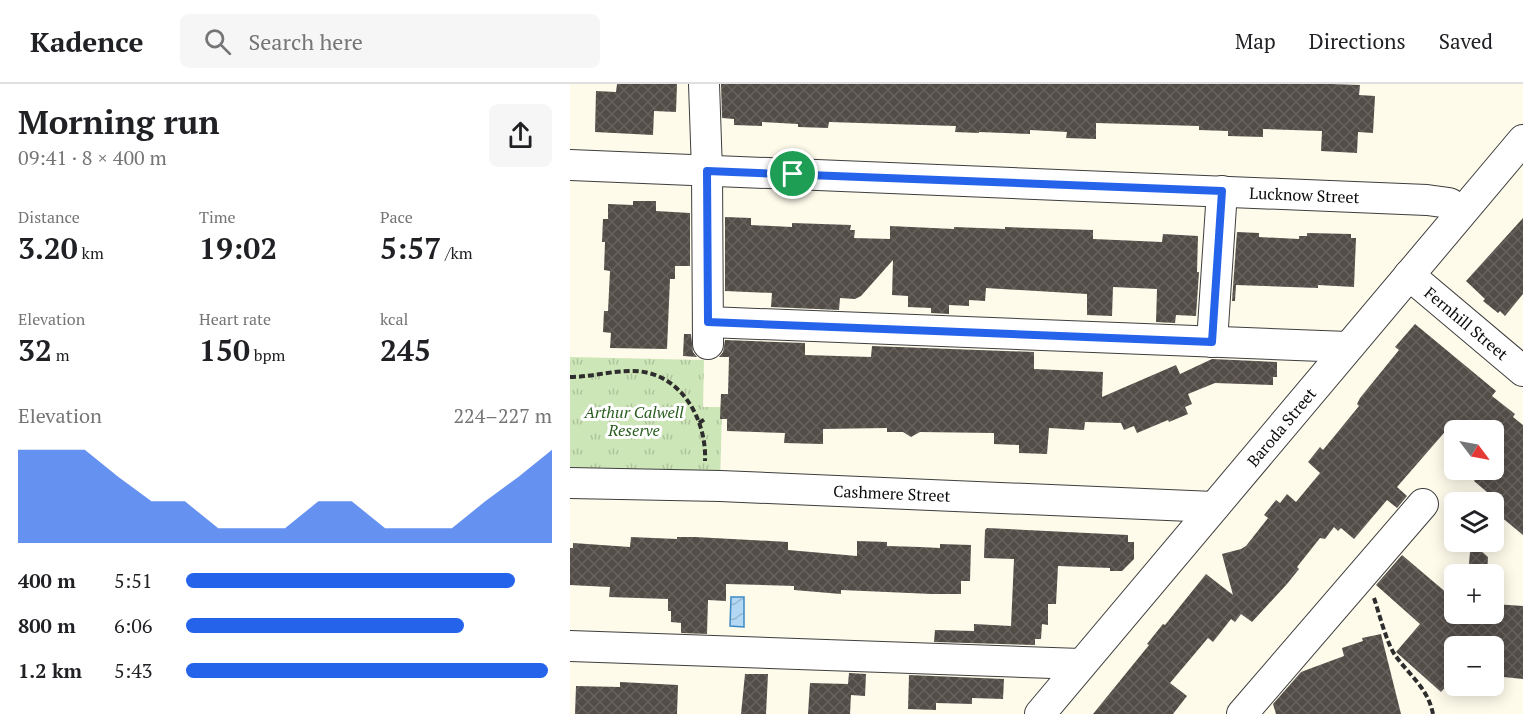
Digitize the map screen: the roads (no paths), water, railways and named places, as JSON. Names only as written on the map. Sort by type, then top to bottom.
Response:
[{"type":"street","points":[[704,84],[708,333],[1212,342],[1348,347]]},
{"type":"street","name":"Baroda Street","points":[[1040,714],[1523,140]]},
{"type":"street","name":"Lucknow Street","points":[[570,165],[1437,200],[1449,203],[1462,211]]},
{"type":"street","points":[[1212,342],[1222,191]]},
{"type":"street","name":"Fernhill Street","points":[[1409,275],[1523,371]]},
{"type":"street","name":"Cashmere Street","points":[[570,483],[704,486],[1214,507]]},
{"type":"street","points":[[1242,714],[1423,504]]},
{"type":"street","points":[[570,646],[1081,664]]},
{"type":"water","points":[[731,597],[744,597],[744,627],[730,626]]},
{"type":"park label","name":"Arthur Calwell Reserve","points":[[634,421]]}]
